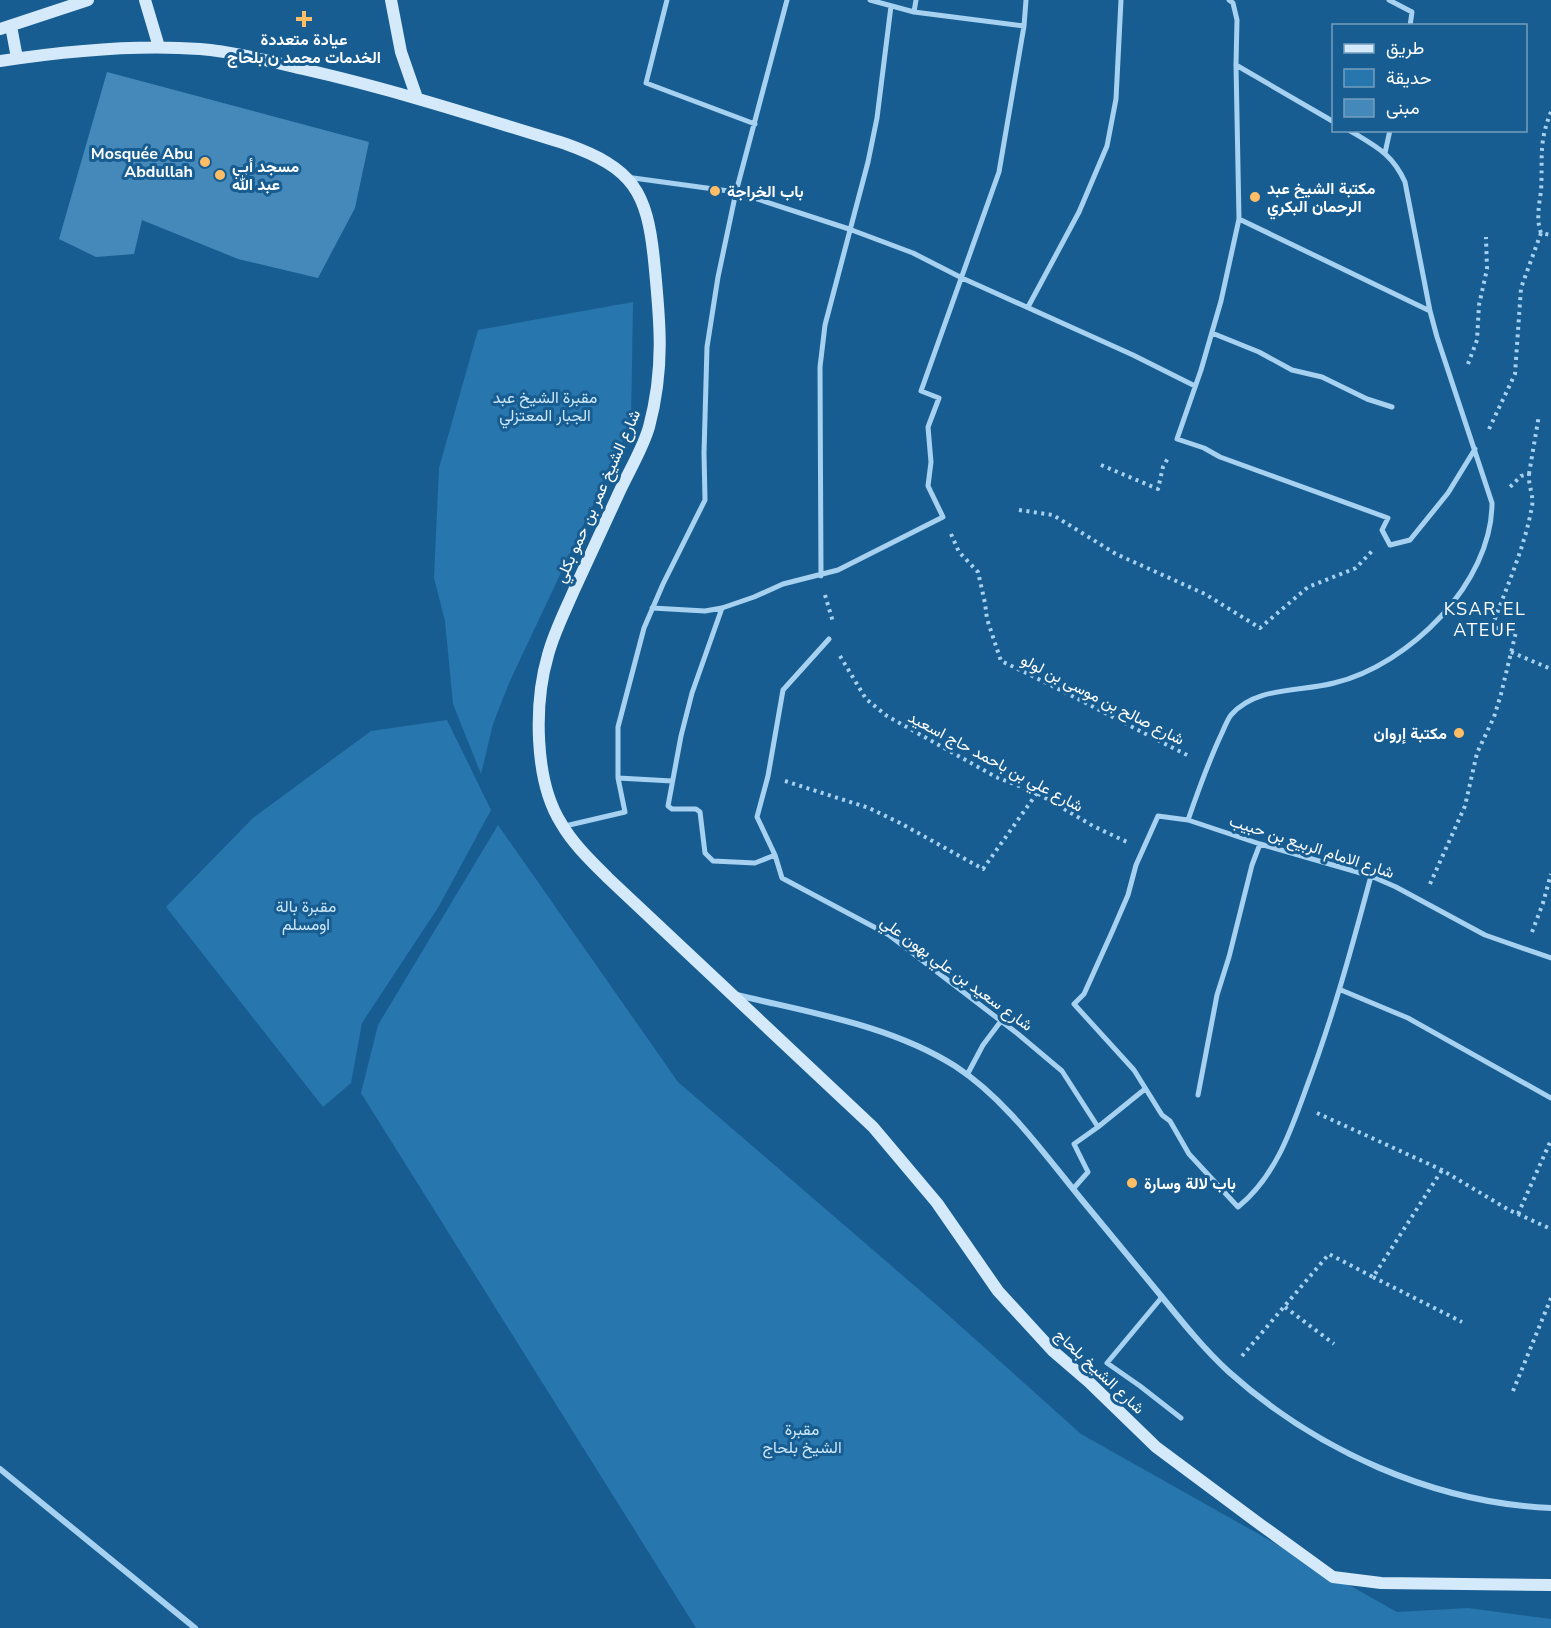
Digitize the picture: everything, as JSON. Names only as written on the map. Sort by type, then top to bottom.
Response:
[{"type":"main road","points":[[16,58],[5,28],[88,0]]},
{"type":"main road","points":[[145,0],[159,47]]},
{"type":"main road","points":[[391,0],[401,52],[417,98]]},
{"type":"main road","name":"شارع الشيخ عمر بن حمو بكلي","points":[[0,61],[125,48],[159,47],[200,49],[241,55],[417,98],[589,153],[611,164],[624,176],[643,203],[651,228],[661,328],[657,392],[648,430],[564,613],[548,655],[541,696],[539,745],[545,787],[563,827],[581,851],[731,994]]},
{"type":"main road","name":"شارع الشيخ بلحاج","points":[[731,994],[873,1127],[937,1203],[998,1291],[1053,1351],[1089,1382],[1156,1447],[1333,1577],[1381,1583],[1551,1585]]},
{"type":"street","points":[[667,0],[646,83],[755,124]]},
{"type":"street","points":[[563,827],[625,812],[618,778],[618,727],[644,628],[705,500],[706,346],[736,192],[787,0]]},
{"type":"street","points":[[870,0],[914,12],[1024,26]]},
{"type":"street","points":[[914,12],[916,0]]},
{"type":"street","points":[[652,608],[705,611],[722,608],[783,584],[838,570],[943,517],[928,486],[931,462],[928,427],[939,398],[921,391],[999,172],[1024,26],[1026,0]]},
{"type":"street","points":[[1028,307],[1079,212],[1107,146],[1116,99],[1121,0]]},
{"type":"street","points":[[1229,0],[1233,3],[1237,20],[1239,219],[1212,333],[1177,439],[1388,518],[1382,530],[1390,545],[1410,540],[1448,493],[1474,449]]},
{"type":"street","points":[[1388,0],[1412,12],[1410,24]]},
{"type":"street","points":[[821,576],[820,367],[825,325],[868,162],[877,118],[891,6]]},
{"type":"street","points":[[1236,65],[1332,121]]},
{"type":"street","points":[[1188,820],[1207,765],[1230,715],[1246,703],[1267,694],[1333,684],[1393,659],[1410,646],[1450,606],[1468,581],[1488,538],[1493,517],[1489,488],[1454,391],[1430,311],[1405,182],[1398,166],[1385,153],[1352,132]]},
{"type":"street","points":[[1385,153],[1390,132]]},
{"type":"street","points":[[624,176],[736,192],[849,229],[913,254],[1196,386]]},
{"type":"street","points":[[1239,219],[1430,311]]},
{"type":"street","points":[[1212,333],[1259,352],[1292,370],[1322,377],[1367,399],[1392,407]]},
{"type":"street","points":[[722,608],[692,693],[668,806],[672,809],[696,809],[700,812],[705,853],[708,858],[717,862],[756,863],[775,855]]},
{"type":"street","name":"شارع سعيد بن علي بهون علي","points":[[829,639],[783,690],[768,776],[757,817],[775,855],[782,878],[889,936],[1001,1021],[1062,1071],[1098,1127]]},
{"type":"street","points":[[618,778],[672,781]]},
{"type":"street","name":"شارع الامام الربيع بن حبيب","points":[[1144,850],[1158,816],[1188,820],[1260,844],[1371,876],[1422,900],[1485,935],[1551,958]]},
{"type":"street","points":[[1198,1095],[1217,994],[1229,957],[1252,865],[1260,844]]},
{"type":"street","points":[[1144,850],[1136,865],[1128,895],[1084,994],[1074,1004],[1134,1070],[1162,1115],[1170,1121],[1188,1154],[1238,1207],[1250,1198],[1271,1170],[1300,1106],[1341,990],[1371,876]]},
{"type":"street","points":[[1341,990],[1408,1018],[1551,1098]]},
{"type":"street","points":[[731,994],[871,1028],[921,1046],[967,1076],[1001,1106],[1073,1189],[1194,1337],[1266,1402],[1306,1430],[1393,1473],[1439,1489],[1486,1500],[1551,1508]]},
{"type":"street","points":[[967,1076],[983,1045],[1001,1021]]},
{"type":"street","points":[[1073,1189],[1088,1172],[1074,1144],[1145,1089]]},
{"type":"street","points":[[1162,1297],[1107,1363],[1181,1418]]},
{"type":"street","points":[[0,1469],[195,1628]]},
{"type":"path","points":[[1474,449],[1485,440],[1515,374],[1521,288],[1541,233],[1537,222],[1541,189],[1541,141],[1551,112]]},
{"type":"path","points":[[1541,233],[1551,235]]},
{"type":"path","points":[[1454,391],[1478,340],[1479,305],[1487,269],[1486,237]]},
{"type":"path","points":[[1422,900],[1465,806],[1477,753],[1494,717],[1516,632],[1492,627],[1522,545],[1533,504],[1528,483],[1539,415]]},
{"type":"path","points":[[1101,465],[1158,489],[1164,467],[1177,439]]},
{"type":"path","points":[[1492,505],[1521,476],[1529,474]]},
{"type":"path","points":[[1019,510],[1053,515],[1116,554],[1204,594],[1260,628],[1308,587],[1356,568],[1386,537]]},
{"type":"path","name":"شارع صالح بن موسى بن لولو","points":[[943,517],[959,552],[978,572],[986,603],[987,619],[1001,661],[1207,765]]},
{"type":"path","points":[[821,576],[834,624],[829,639]]},
{"type":"path","name":"شارع علي بن باحمد حاج اسعيد","points":[[829,639],[866,699],[887,716],[996,777],[1037,793],[1092,826],[1144,850]]},
{"type":"path","points":[[1511,652],[1551,669]]},
{"type":"path","points":[[768,776],[869,808],[983,869],[1037,793]]},
{"type":"path","points":[[1525,949],[1544,903],[1551,874]]},
{"type":"path","points":[[1300,1106],[1442,1170],[1518,1214],[1551,1229]]},
{"type":"path","points":[[1518,1214],[1551,1140]]},
{"type":"path","points":[[1373,1277],[1442,1170]]},
{"type":"path","points":[[1229,1371],[1329,1254],[1461,1322]]},
{"type":"path","points":[[1513,1391],[1551,1298]]},
{"type":"path","points":[[1285,1307],[1334,1344]]},
{"type":"green space","name":"مقبرة الشيخ عبد الجبار المعتزلي","points":[[633,302],[631,424],[509,683],[493,724],[481,774],[453,704],[445,621],[434,578],[439,468],[478,330]]},
{"type":"green space","name":"مقبرة بالة اومسلم","points":[[447,720],[491,810],[439,906],[362,1023],[351,1083],[323,1107],[166,907],[253,818],[371,731]]},
{"type":"green space","name":"مقبرة الشيخ بلحاج","points":[[498,825],[678,1082],[938,1306],[1081,1434],[1397,1612],[1468,1608],[1551,1619],[1551,1628],[696,1628],[361,1093],[378,1025]]},
{"type":"building","name":"مسجد أبي عبد الله","points":[[107,72],[369,142],[355,208],[318,278],[238,259],[142,220],[134,254],[96,257],[59,239]]},
{"type":"place","name":"عيادة متعددة الخدمات محمد ن بلحاج","points":[[304,19]]},
{"type":"place","name":"Mosquée Abu Abdullah","points":[[205,162]]},
{"type":"place","name":"مسجد أبي عبد الله","points":[[220,175]]},
{"type":"place","name":"باب الخراجة","points":[[715,191]]},
{"type":"place","name":"مكتبة الشيخ عبد الرحمان البكري","points":[[1255,197]]},
{"type":"place","name":"مكتبة إروان","points":[[1459,733]]},
{"type":"place","name":"باب لالة وسارة","points":[[1132,1183]]},
{"type":"district","name":"KSAR EL ATEUF","points":[[1485,619]]}]
